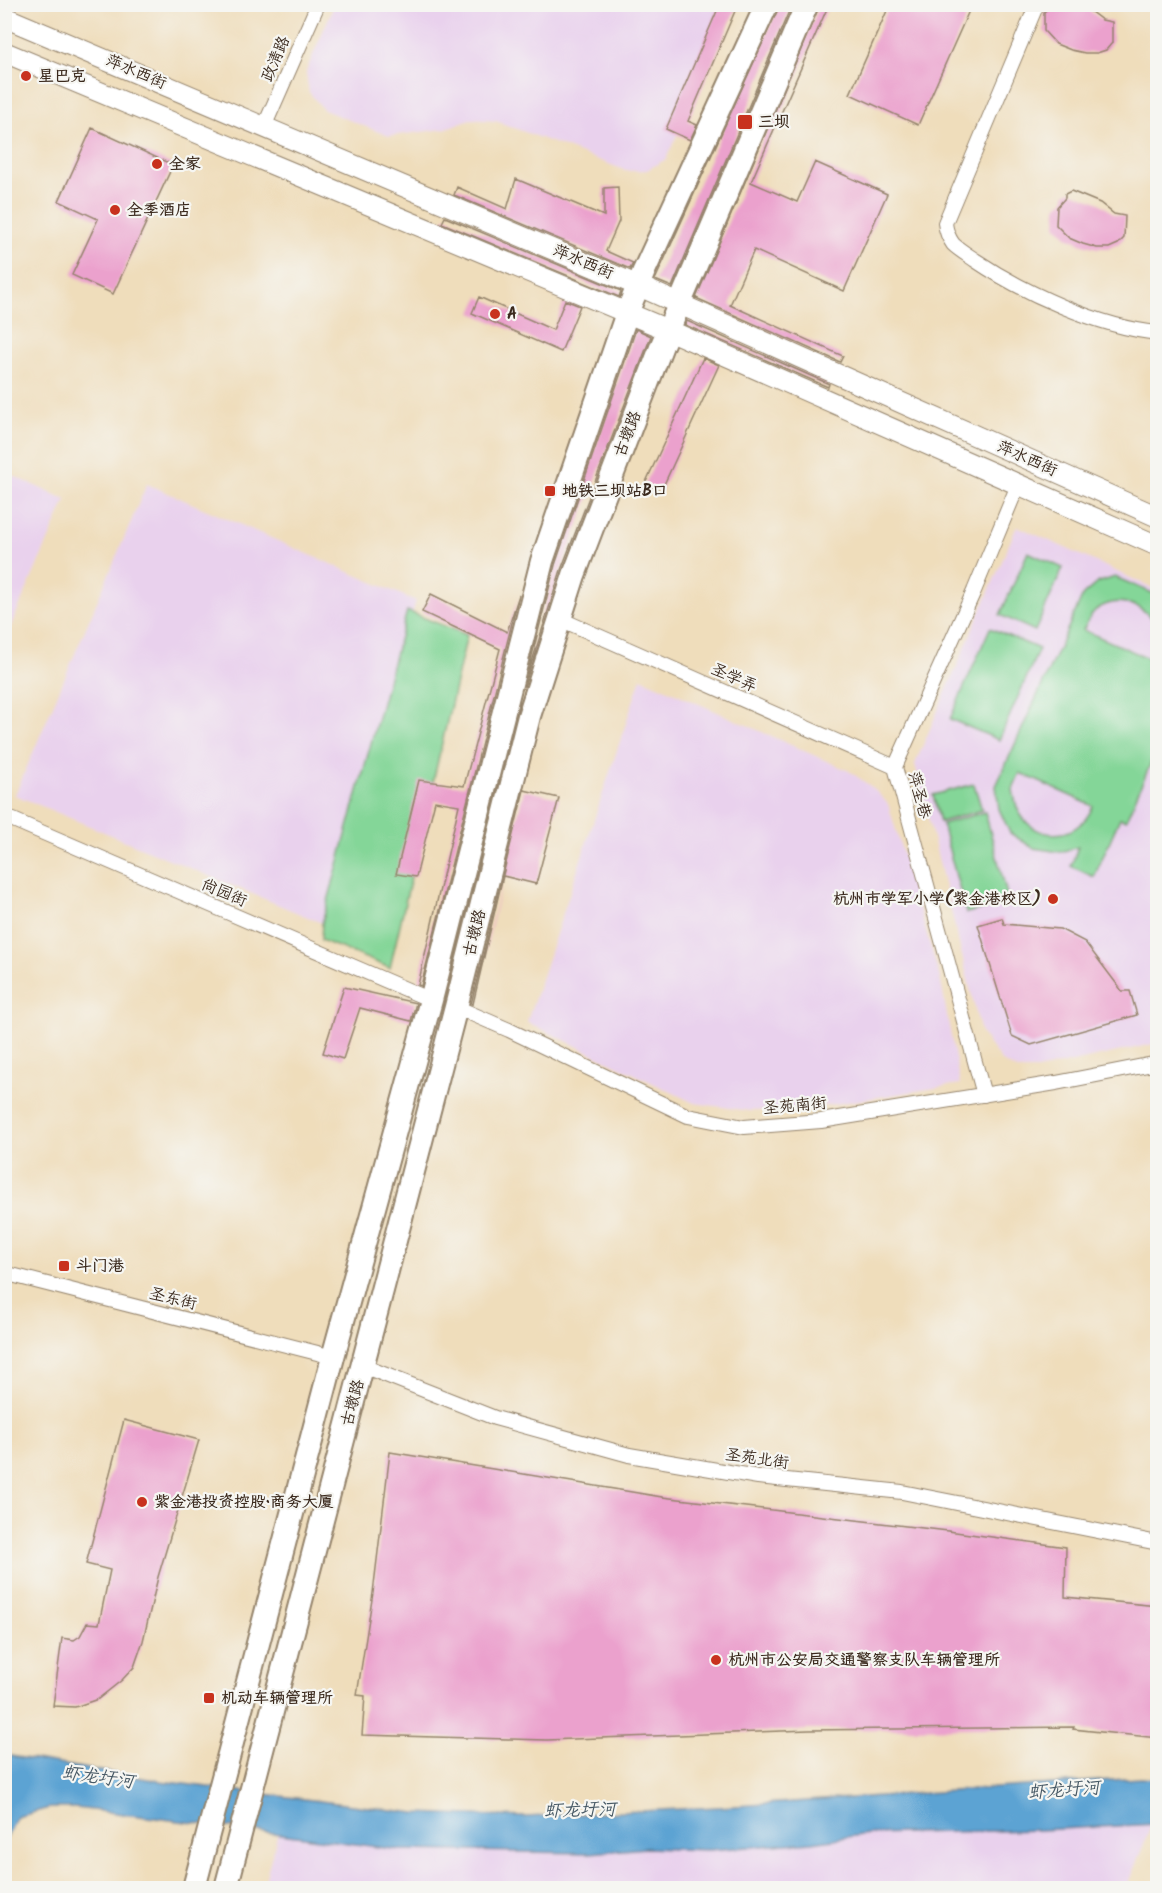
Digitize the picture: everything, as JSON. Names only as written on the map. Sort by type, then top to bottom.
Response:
[{"type":"main road","name":"古墩路","points":[[194,1888],[333,1356],[430,1000],[542,561],[627,313],[644,271],[767,4]]},
{"type":"main road","name":"古墩路","points":[[226,1888],[456,1007],[529,716],[574,575],[668,330],[807,4]]},
{"type":"main road","name":"萍水西街","points":[[4,17],[639,286],[1158,517]]},
{"type":"main road","name":"萍水西街","points":[[4,52],[668,330],[1158,546]]},
{"type":"street","name":"政清路","points":[[264,127],[318,4]]},
{"type":"street","points":[[1037,4],[945,223],[947,235],[954,246],[986,267],[1054,304],[1109,322],[1158,333]]},
{"type":"street","name":"萍圣巷","points":[[984,1095],[895,767],[974,591],[1018,484]]},
{"type":"street","name":"圣学弄","points":[[560,620],[895,767]]},
{"type":"street","name":"尚园街","points":[[4,816],[430,1000]]},
{"type":"street","name":"圣苑南街","points":[[456,1007],[688,1116],[744,1127],[820,1121],[1056,1083],[1158,1063]]},
{"type":"street","name":"圣东街","points":[[4,1273],[333,1356]]},
{"type":"street","name":"圣苑北街","points":[[363,1366],[495,1418],[629,1455],[758,1477],[902,1492],[1158,1543]]},
{"type":"shaded area","points":[[334,5],[736,5],[666,159],[647,170],[627,171],[496,121],[470,119],[444,129],[389,136],[324,110],[309,92],[306,72]]},
{"type":"shaded area","points":[[5,472],[66,500],[5,639]]},
{"type":"shaded area","points":[[147,484],[416,601],[322,923],[15,795]]},
{"type":"shaded area","name":"杭州市学军小学(紫金港校区)","points":[[1017,526],[1157,590],[1157,1043],[1037,1070],[1017,1070],[1002,1062],[981,1033],[915,764]]},
{"type":"shaded area","points":[[641,678],[849,771],[873,788],[888,804],[940,978],[960,1084],[804,1109],[750,1111],[694,1103],[527,1022]]},
{"type":"shaded area","points":[[1156,1814],[1126,1888],[263,1888],[281,1821]]},
{"type":"green space","points":[[1028,552],[1063,568],[1035,631],[1000,615]]},
{"type":"green space","points":[[1115,577],[1157,595],[1157,627],[1152,619],[1139,608],[1131,604],[1113,603],[1104,605],[1094,612],[1083,630],[1157,662],[1157,749],[1126,820],[1120,818],[1094,877],[1071,866],[1078,847],[1060,852],[1033,848],[1010,833],[999,809],[996,786],[1083,595],[1097,583]],"holes":[[[1020,773],[1093,806],[1085,819],[1075,828],[1064,833],[1051,834],[1039,831],[1020,814],[1013,790]]]},
{"type":"green space","points":[[407,611],[467,635],[390,968],[321,940],[322,923]]},
{"type":"green space","points":[[990,628],[1039,649],[999,740],[950,719]]},
{"type":"green space","points":[[974,784],[982,810],[940,822],[933,795]]},
{"type":"green space","points":[[985,812],[1009,902],[966,913],[942,824]]},
{"type":"water","name":"虾龙圩河","points":[[5,1755],[160,1781],[416,1813],[526,1817],[736,1806],[1140,1778],[1157,1779],[1157,1824],[1039,1830],[868,1834],[812,1842],[709,1850],[645,1848],[590,1853],[400,1850],[76,1808],[49,1808],[17,1817],[5,1841]]},
{"type":"building","points":[[720,4],[738,4],[688,121],[697,125],[690,140],[666,129]]},
{"type":"building","points":[[780,4],[792,4],[672,287],[655,280]]},
{"type":"building","points":[[820,4],[829,4],[751,182],[797,202],[815,162],[887,194],[844,291],[754,250],[730,305],[843,356],[840,362],[696,298]]},
{"type":"building","points":[[890,4],[972,4],[918,125],[850,94]]},
{"type":"building","points":[[1053,4],[1077,4],[1102,20],[1112,22],[1112,43],[1106,50],[1097,53],[1071,50],[1056,44],[1044,31],[1044,12]]},
{"type":"building","name":"全季酒店","points":[[92,128],[173,165],[113,294],[72,275],[98,219],[59,201]]},
{"type":"building","points":[[516,179],[604,216],[604,188],[618,187],[619,221],[606,251],[633,263],[630,269],[454,195],[457,187],[507,209]]},
{"type":"building","points":[[1071,191],[1100,203],[1114,214],[1125,216],[1124,238],[1118,244],[1109,248],[1097,248],[1083,244],[1069,238],[1056,225],[1057,207],[1065,198],[1065,194]]},
{"type":"building","points":[[445,217],[621,291],[619,297],[442,223]]},
{"type":"building","points":[[479,297],[553,330],[565,300],[580,306],[561,352],[472,313]]},
{"type":"building","points":[[687,321],[829,384],[828,387],[685,325]]},
{"type":"building","points":[[636,329],[651,336],[561,570],[524,687],[555,565]]},
{"type":"building","points":[[703,358],[719,365],[661,491],[645,484]]},
{"type":"building","points":[[431,594],[507,632],[519,595],[421,986],[418,985],[459,805],[435,801],[416,877],[396,874],[419,780],[464,786],[500,649],[422,612]]},
{"type":"building","points":[[524,790],[559,798],[536,884],[503,876],[473,1004],[471,1004]]},
{"type":"building","points":[[1002,918],[1004,924],[1060,929],[1085,942],[1122,991],[1130,991],[1137,1015],[1031,1045],[1012,1036],[978,925]]},
{"type":"building","points":[[344,987],[416,1003],[411,1021],[360,1008],[343,1059],[323,1053]]},
{"type":"building","name":"紫金港投资控股·商务大厦","points":[[124,1420],[199,1440],[134,1667],[98,1699],[75,1707],[53,1706],[62,1638],[74,1640],[80,1636],[87,1623],[99,1624],[110,1570],[86,1564]]},
{"type":"building","name":"杭州市公安局交通警察支队车辆管理所","points":[[390,1452],[662,1497],[1066,1547],[1065,1597],[1158,1606],[1158,1738],[1073,1729],[1074,1727],[809,1730],[547,1740],[362,1735],[365,1696],[357,1695],[373,1593]]},
{"type":"place","name":"星巴克","points":[[26,76]]},
{"type":"place","name":"三坝","points":[[745,122]]},
{"type":"place","name":"全家","points":[[157,164]]},
{"type":"place","name":"全季酒店","points":[[115,210]]},
{"type":"place","name":"A","points":[[495,314]]},
{"type":"place","name":"地铁三坝站B口","points":[[550,491]]},
{"type":"place","name":"杭州市学军小学(紫金港校区)","points":[[1053,899]]},
{"type":"place","name":"斗门港","points":[[64,1266]]},
{"type":"place","name":"紫金港投资控股·商务大厦","points":[[142,1502]]},
{"type":"place","name":"杭州市公安局交通警察支队车辆管理所","points":[[716,1660]]},
{"type":"place","name":"机动车辆管理所","points":[[209,1698]]}]
